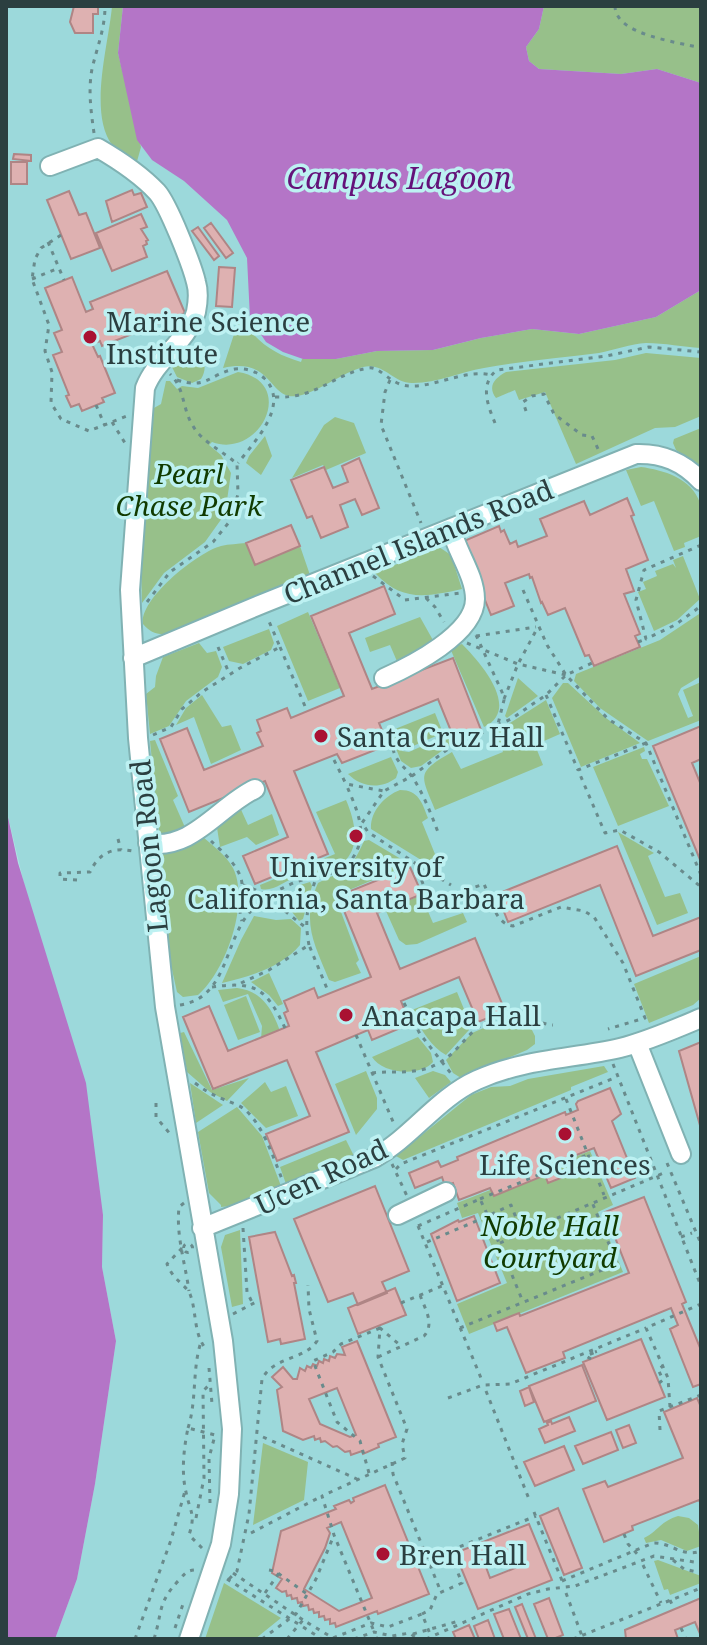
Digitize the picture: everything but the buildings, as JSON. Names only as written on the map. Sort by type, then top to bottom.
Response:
[{"type":"street","points":[[50,166],[98,148]]},
{"type":"street","name":"Lagoon Road","points":[[98,148],[155,190],[163,200],[196,280],[198,297],[187,330],[158,364],[145,388],[130,611],[138,738],[165,1007],[229,1387],[232,1451],[229,1494],[221,1544],[189,1639]]},
{"type":"street","name":"Channel Islands Road","points":[[133,658],[636,454],[652,453],[669,458],[701,481]]},
{"type":"street","points":[[384,678],[414,665],[438,648],[469,616],[475,599],[474,591],[451,528]]},
{"type":"street","points":[[148,843],[172,843],[200,830],[236,798],[255,789]]},
{"type":"street","name":"Ucen Road","points":[[202,1228],[374,1158],[462,1088],[504,1070],[533,1061],[611,1050],[701,1018]]},
{"type":"street","points":[[637,1043],[681,1154]]},
{"type":"street","points":[[410,1215],[446,1192]]},
{"type":"path","points":[[98,148],[90,103],[92,71],[101,40],[105,6]]},
{"type":"path","points":[[615,6],[618,18],[636,32],[701,48]]},
{"type":"path","points":[[61,235],[48,242],[35,259],[32,279],[49,325],[45,351],[52,372],[51,403],[61,419],[89,431],[121,419]]},
{"type":"path","points":[[48,242],[64,280]]},
{"type":"path","points":[[32,279],[59,268]]},
{"type":"path","points":[[275,397],[302,396],[367,368],[380,371],[390,380],[410,387],[471,374],[491,375],[505,368],[606,356],[649,347],[701,352]]},
{"type":"path","points":[[130,611],[141,607],[154,596],[170,572],[213,542],[230,521],[238,494],[237,464],[262,432],[275,397],[260,374],[247,369],[225,372],[194,385],[177,380],[158,364]]},
{"type":"path","points":[[491,375],[486,394],[495,423]]},
{"type":"path","points":[[177,380],[187,414],[197,432],[237,464]]},
{"type":"path","points":[[390,380],[385,392],[381,425],[427,537]]},
{"type":"path","points":[[526,411],[523,402],[532,396],[544,394],[554,414],[582,435],[594,438],[605,465]]},
{"type":"path","points":[[96,405],[105,426]]},
{"type":"path","points":[[112,422],[130,449]]},
{"type":"path","points":[[646,639],[636,600],[644,570],[701,545]]},
{"type":"path","points":[[364,563],[372,576],[405,600],[474,591]]},
{"type":"path","points":[[523,590],[538,627],[566,675],[608,719],[646,743],[701,875]]},
{"type":"path","points":[[262,604],[307,711]]},
{"type":"path","points":[[638,642],[675,625],[701,606]]},
{"type":"path","points":[[469,616],[504,700]]},
{"type":"path","points":[[476,636],[538,627]]},
{"type":"path","points":[[497,727],[518,664],[538,627]]},
{"type":"path","points":[[218,647],[230,674]]},
{"type":"path","points":[[138,738],[171,727],[188,702],[230,674],[280,647]]},
{"type":"path","points":[[480,647],[518,664],[566,675]]},
{"type":"path","points":[[165,1007],[188,1004],[212,987],[242,921],[267,897],[290,884],[343,868],[353,857],[362,823],[384,791],[412,776],[448,749],[497,727],[546,695],[566,675],[592,663]]},
{"type":"path","points":[[546,695],[605,833],[620,830],[659,852],[701,887]]},
{"type":"path","points":[[578,770],[646,743]]},
{"type":"path","points":[[393,749],[395,760],[412,776],[426,800],[439,835]]},
{"type":"path","points":[[334,760],[368,832],[451,885]]},
{"type":"path","points":[[346,784],[384,791]]},
{"type":"path","points":[[200,830],[231,860],[243,885],[239,914],[242,921]]},
{"type":"path","points":[[118,839],[121,850]]},
{"type":"path","points":[[77,880],[60,879],[60,873],[90,872],[96,858]]},
{"type":"path","points":[[415,863],[423,884]]},
{"type":"path","points":[[317,878],[307,906],[305,927],[328,991]]},
{"type":"path","points":[[466,890],[484,884],[499,920],[506,926],[561,907],[584,911],[594,917],[623,963],[645,1018],[608,1029]]},
{"type":"path","points":[[243,885],[267,897],[305,927]]},
{"type":"path","points":[[212,987],[241,983],[309,945]]},
{"type":"path","points":[[310,966],[317,962]]},
{"type":"path","points":[[241,983],[267,998],[285,1028]]},
{"type":"path","points":[[404,1003],[414,1025],[462,1088]]},
{"type":"path","points":[[372,1073],[418,1072],[441,1062],[469,1033],[506,1015],[520,1015],[536,1023],[553,1025]]},
{"type":"path","points":[[356,1035],[388,1113],[402,1138]]},
{"type":"path","points":[[612,1061],[701,1286]]},
{"type":"path","points":[[186,1076],[209,1094],[238,1105],[261,1129],[288,1194]]},
{"type":"path","points":[[396,1169],[401,1164],[617,1077]]},
{"type":"path","points":[[566,1099],[605,1197]]},
{"type":"path","points":[[156,1103],[156,1117],[171,1135]]},
{"type":"path","points":[[410,1215],[480,1199],[587,1155]]},
{"type":"path","points":[[392,1164],[410,1215],[425,1242],[481,1378]]},
{"type":"path","points":[[499,1243],[668,1171],[701,1244]]},
{"type":"path","points":[[480,1199],[523,1302]]},
{"type":"path","points":[[460,1328],[617,1264],[592,1202]]},
{"type":"path","points":[[184,1203],[179,1207],[176,1229],[201,1342],[210,1354]]},
{"type":"path","points":[[425,1242],[511,1205],[522,1233]]},
{"type":"path","points":[[242,1224],[247,1292],[253,1304]]},
{"type":"path","points":[[681,1237],[692,1233]]},
{"type":"path","points":[[182,1248],[167,1264],[172,1277],[189,1292]]},
{"type":"path","points":[[308,1285],[309,1309],[318,1335],[317,1341],[310,1349],[274,1365],[262,1379],[249,1514],[235,1574],[229,1579],[322,1639]]},
{"type":"path","points":[[401,1303],[442,1286]]},
{"type":"path","points":[[378,1357],[429,1331],[430,1322],[420,1295]]},
{"type":"path","points":[[233,1314],[258,1301]]},
{"type":"path","points":[[448,1398],[483,1385],[510,1384],[588,1356],[701,1304]]},
{"type":"path","points":[[380,1328],[401,1346]]},
{"type":"path","points":[[251,1533],[405,1458],[402,1444],[407,1429],[378,1357],[380,1328]]},
{"type":"path","points":[[369,1473],[360,1441],[337,1422],[313,1361],[333,1352],[341,1344],[380,1328]]},
{"type":"path","points":[[646,1328],[668,1378],[670,1407]]},
{"type":"path","points":[[135,1639],[171,1540],[185,1490],[184,1446],[195,1360],[201,1342]]},
{"type":"path","points":[[209,1364],[214,1413]]},
{"type":"path","points":[[663,1366],[658,1369],[661,1382],[668,1378]]},
{"type":"path","points":[[201,1558],[203,1549],[189,1535],[204,1478],[203,1391],[209,1385]]},
{"type":"path","points":[[486,1391],[529,1499]]},
{"type":"path","points":[[660,1430],[659,1411],[701,1395]]},
{"type":"path","points":[[210,1509],[209,1458],[216,1427]]},
{"type":"path","points":[[188,1428],[215,1435]]},
{"type":"path","points":[[263,1437],[357,1479]]},
{"type":"path","points":[[392,1462],[393,1474],[441,1592]]},
{"type":"path","points":[[185,1490],[195,1519]]},
{"type":"path","points":[[322,1496],[334,1535],[373,1629]]},
{"type":"path","points":[[226,1568],[333,1638],[371,1623],[388,1627],[430,1610],[437,1594],[462,1583],[449,1551],[535,1514],[562,1582],[634,1550],[661,1543],[686,1554],[701,1551]]},
{"type":"path","points":[[624,1534],[640,1557]]},
{"type":"path","points":[[262,1639],[296,1614],[334,1535]]},
{"type":"path","points":[[426,1639],[537,1591],[584,1583],[654,1556],[701,1563]]},
{"type":"path","points":[[673,1560],[684,1569],[701,1573]]},
{"type":"path","points":[[643,1565],[661,1603]]},
{"type":"path","points":[[269,1570],[279,1573],[307,1594]]},
{"type":"path","points":[[154,1639],[161,1602],[166,1594],[188,1571],[203,1572]]},
{"type":"path","points":[[265,1594],[279,1573]]},
{"type":"path","points":[[573,1639],[701,1588]]},
{"type":"path","points":[[566,1593],[582,1636]]},
{"type":"path","points":[[670,1600],[674,1609]]},
{"type":"path","points":[[378,1636],[395,1637],[405,1632],[413,1634],[482,1613]]},
{"type":"path","points":[[422,1614],[432,1637]]},
{"type":"path","points":[[287,1639],[303,1620]]},
{"type":"path","points":[[681,1628],[686,1639]]},
{"type":"path","points":[[354,1639],[372,1632],[387,1639]]},
{"type":"path","points":[[413,1634],[417,1639]]},
{"type":"shaded area","name":"University of California, Santa Barbara","points":[[6,6],[701,6],[701,1639],[55,1639],[77,1579],[95,1484],[116,1341],[102,1267],[103,1215],[6,808]]},
{"type":"green space","points":[[112,6],[123,6],[118,53],[141,147],[136,165],[112,145],[101,115],[102,77]]},
{"type":"green space","points":[[544,6],[701,6],[701,83],[657,69],[621,74],[539,69],[529,61],[526,47],[539,29]]},
{"type":"green space","points":[[701,290],[701,348],[646,343],[599,353],[484,368],[422,383],[406,382],[370,366],[310,392],[291,396],[282,393],[253,369],[240,366],[223,368],[238,322],[244,322],[255,337],[269,348],[301,362],[302,359],[336,359],[377,351],[433,350],[532,329],[579,334],[656,317]]},
{"type":"green space","points":[[189,346],[200,356],[205,368],[201,379],[192,383],[177,377],[171,365],[175,361],[183,368],[191,359],[185,350]]},
{"type":"green space","points":[[646,353],[701,358],[701,416],[675,427],[655,428],[576,464],[545,392],[519,400],[515,390],[496,398],[492,390],[496,380],[506,372],[615,360]]},
{"type":"green space","name":"Pearl Chase Park","points":[[238,372],[256,379],[266,390],[269,403],[266,418],[245,440],[229,445],[212,442],[209,445],[221,455],[231,473],[225,514],[205,542],[164,573],[142,603],[141,568],[154,408],[161,404],[166,381],[177,389],[182,386],[198,388]]},
{"type":"green space","points":[[335,417],[354,423],[366,453],[326,470],[323,465],[292,478],[324,425]]},
{"type":"green space","points":[[701,428],[701,467],[676,450],[673,443],[674,439]]},
{"type":"green space","points":[[265,436],[272,456],[261,475],[246,463]]},
{"type":"green space","points":[[641,467],[667,473],[690,487],[701,507],[701,536],[674,551],[654,501],[641,506],[626,470]]},
{"type":"green space","points":[[246,543],[255,564],[300,546],[310,575],[167,634],[154,632],[143,624],[150,602],[185,567],[221,546]]},
{"type":"green space","points":[[439,547],[451,555],[462,589],[415,595],[395,589],[375,573]]},
{"type":"green space","points":[[683,556],[700,599],[677,620],[654,631],[638,592],[646,589],[643,582],[657,576],[655,571],[673,564],[676,568],[673,560]]},
{"type":"green space","points":[[308,612],[340,688],[308,701],[277,626]]},
{"type":"green space","points":[[699,614],[701,676],[681,688],[678,694],[688,718],[693,716],[683,690],[701,682],[701,720],[648,741],[600,708],[574,681],[576,674],[660,640]]},
{"type":"green space","points":[[420,617],[434,642],[399,666],[390,645],[370,652],[365,638]]},
{"type":"green space","points":[[269,629],[274,643],[271,650],[243,664],[229,661],[223,647]]},
{"type":"green space","points":[[199,643],[207,653],[216,651],[222,667],[218,677],[186,701],[169,726],[150,734],[146,694],[155,687],[163,657]]},
{"type":"green space","points":[[462,644],[486,673],[498,697],[499,709],[495,719],[484,727],[450,648]]},
{"type":"green space","points":[[518,678],[538,696],[507,718],[505,716]]},
{"type":"green space","points":[[563,683],[568,683],[606,718],[640,743],[581,767],[552,698]]},
{"type":"green space","points":[[202,695],[222,727],[231,725],[241,750],[211,764],[194,717],[176,725],[186,708]]},
{"type":"green space","points":[[546,700],[560,734],[535,745],[543,765],[435,810],[424,782],[424,776],[432,765],[452,752],[461,769],[503,752],[496,732]]},
{"type":"green space","points":[[435,713],[443,733],[404,750],[395,729]]},
{"type":"green space","points":[[394,734],[402,751],[409,752],[449,734],[454,742],[421,766],[411,768],[401,761],[391,736]]},
{"type":"green space","points":[[155,740],[178,796],[173,800],[187,832],[160,841],[150,741]]},
{"type":"green space","points":[[644,747],[645,751],[640,754],[642,759],[647,759],[669,806],[618,826],[593,767]]},
{"type":"green space","points":[[391,757],[398,772],[390,782],[371,785],[359,782],[348,774]]},
{"type":"green space","points":[[400,790],[412,792],[424,807],[428,818],[422,822],[439,864],[434,868],[371,829],[379,805]]},
{"type":"green space","points":[[346,800],[355,838],[350,855],[329,870],[296,877],[275,888],[261,889],[260,885],[335,854],[316,812]]},
{"type":"green space","points":[[238,803],[248,825],[272,814],[279,835],[256,845],[247,837],[220,847],[216,821]]},
{"type":"green space","points":[[618,832],[654,853],[648,856],[665,897],[680,893],[688,913],[657,925]]},
{"type":"green space","points":[[202,836],[233,868],[238,882],[237,917],[218,970],[198,995],[183,997],[177,992],[171,965],[161,850]]},
{"type":"green space","points":[[369,840],[406,862],[394,871],[335,896],[361,973],[335,982],[329,980],[319,955],[312,932],[310,909],[318,883],[346,868],[355,859],[364,841]]},
{"type":"green space","points":[[310,882],[312,886],[303,919],[299,921],[289,908],[297,886]]},
{"type":"green space","points":[[421,895],[433,923],[463,913],[467,922],[417,944],[406,945],[399,940],[386,911]]},
{"type":"green space","points":[[254,916],[291,919],[301,928],[300,945],[275,965],[222,983],[241,940]]},
{"type":"green space","points":[[701,956],[701,998],[693,1005],[649,1023],[634,984]]},
{"type":"green space","points":[[269,973],[283,1004],[278,1006],[251,982]]},
{"type":"green space","points":[[237,988],[253,993],[265,1002],[280,1031],[261,1039],[262,1026],[248,994],[223,1002],[218,990]]},
{"type":"green space","points":[[457,992],[466,1014],[460,1018],[463,1025],[468,1024],[469,1030],[446,1055],[426,1036],[412,1010]]},
{"type":"green space","points":[[246,996],[260,1032],[238,1040],[224,1005]]},
{"type":"green space","points":[[509,1017],[528,1022],[535,1036],[535,1044],[461,1078],[453,1073],[446,1060],[472,1033]]},
{"type":"green space","points":[[184,1032],[212,1090],[249,1078],[227,1101],[210,1092],[187,1072],[180,1033]]},
{"type":"green space","points":[[418,1037],[431,1053],[433,1062],[427,1067],[402,1072],[384,1067],[372,1057]]},
{"type":"green space","points":[[604,1066],[608,1072],[571,1087],[571,1090],[403,1160],[396,1156],[471,1095],[491,1087],[510,1086],[528,1079]]},
{"type":"green space","points":[[366,1071],[377,1098],[377,1109],[356,1135],[335,1084]]},
{"type":"green space","points":[[433,1071],[445,1075],[451,1082],[429,1098],[415,1078]]},
{"type":"green space","points":[[265,1082],[271,1092],[286,1086],[298,1116],[266,1128],[241,1103]]},
{"type":"green space","points":[[190,1083],[223,1105],[196,1123]]},
{"type":"green space","points":[[237,1107],[262,1136],[281,1186],[221,1207],[209,1193],[198,1132]]},
{"type":"green space","points":[[346,1140],[354,1156],[286,1184],[280,1167]]},
{"type":"green space","name":"Noble Hall Courtyard","points":[[590,1151],[613,1205],[598,1212],[623,1272],[469,1334],[457,1304],[507,1283],[478,1213],[462,1218],[457,1203]]},
{"type":"green space","points":[[240,1230],[243,1304],[232,1307],[221,1247],[225,1235]]},
{"type":"green space","points":[[263,1443],[308,1462],[304,1500],[253,1525]]},
{"type":"green space","points":[[678,1516],[689,1518],[698,1525],[701,1546],[687,1551],[661,1540],[646,1543],[644,1538]]},
{"type":"green space","points":[[654,1561],[701,1576],[701,1583],[670,1595],[668,1589],[664,1590]]},
{"type":"green space","points":[[224,1583],[281,1618],[255,1639],[205,1639]]},
{"type":"water","name":"Campus Lagoon","points":[[123,6],[544,6],[539,29],[526,47],[529,61],[539,69],[621,74],[657,69],[701,83],[701,290],[656,317],[579,334],[532,329],[433,350],[377,351],[336,359],[303,359],[283,352],[266,342],[250,318],[247,258],[227,220],[184,181],[152,160],[137,140],[118,53]]},
{"type":"water","points":[[6,808],[18,863],[86,1083],[103,1215],[102,1267],[116,1341],[95,1484],[77,1579],[55,1639],[6,1639]]},
{"type":"place","name":"Marine Science Institute","points":[[90,337]]},
{"type":"place","name":"Santa Cruz Hall","points":[[321,736]]},
{"type":"place","name":"University of California, Santa Barbara","points":[[356,836]]},
{"type":"place","name":"Anacapa Hall","points":[[346,1015]]},
{"type":"place","name":"Life Sciences","points":[[565,1134]]},
{"type":"place","name":"Bren Hall","points":[[383,1554]]}]
